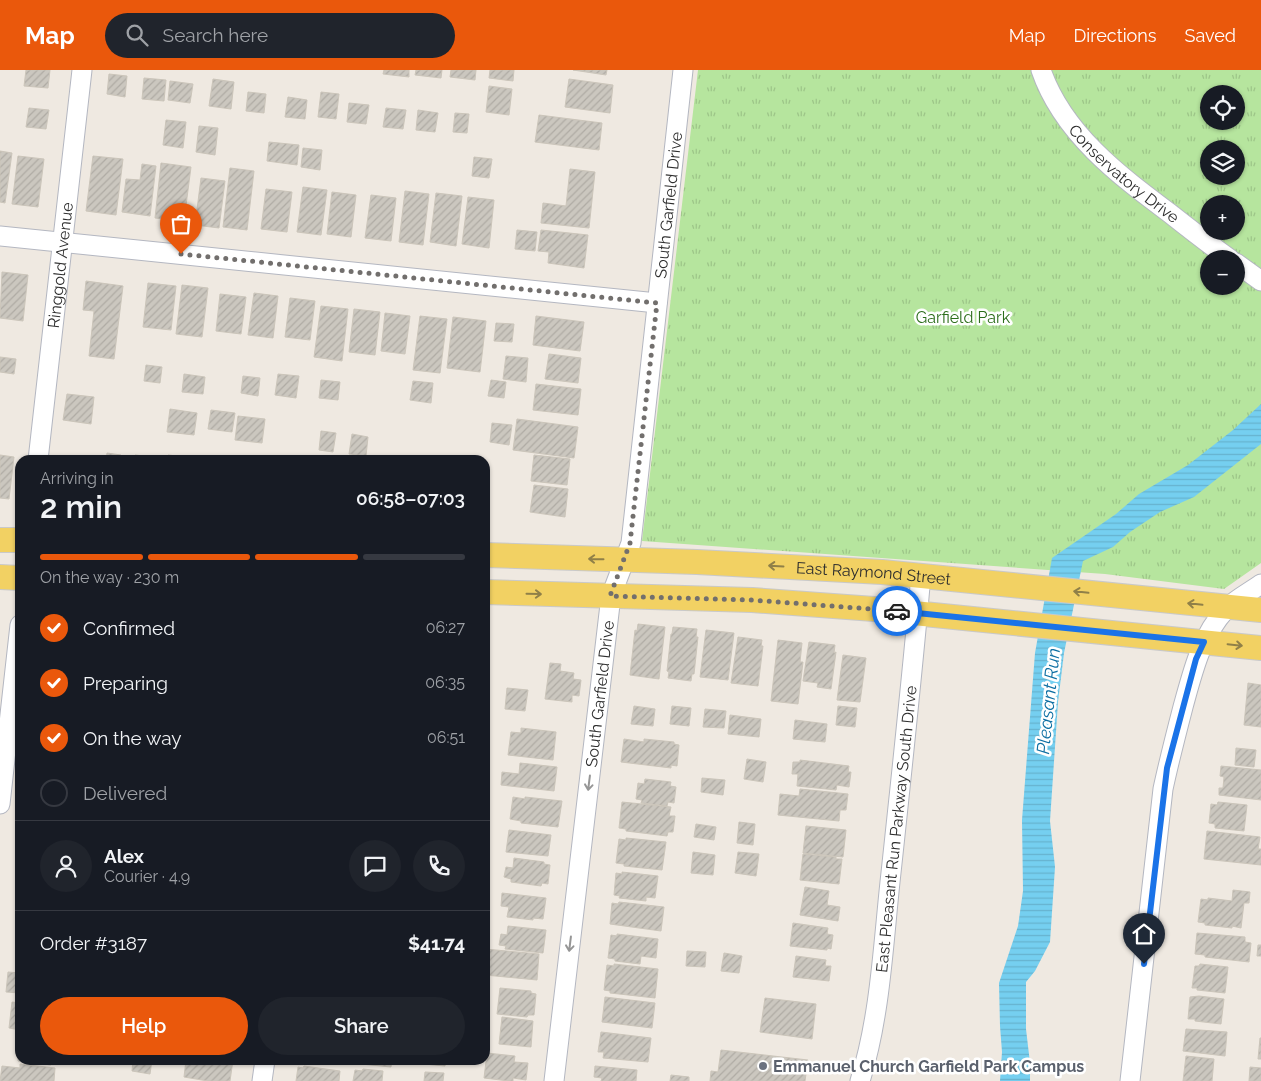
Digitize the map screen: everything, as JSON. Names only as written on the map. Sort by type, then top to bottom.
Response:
[{"type":"main road","points":[[0,540],[15,540]]},
{"type":"main road","name":"East Raymond Street","points":[[490,555],[697,562],[921,575],[1261,610]]},
{"type":"main road","points":[[0,577],[15,578]]},
{"type":"main road","points":[[490,592],[752,600],[990,619],[1261,648]]},
{"type":"street","name":"Ringgold Avenue","points":[[39,455],[82,70]]},
{"type":"street","name":"South Garfield Drive","points":[[554,1081],[610,596],[630,543],[683,70]]},
{"type":"street","name":"Conservatory Drive","points":[[1041,70],[1052,95],[1064,115],[1078,134],[1099,156],[1124,178],[1218,250]]},
{"type":"street","points":[[0,236],[657,303]]},
{"type":"street","points":[[1245,269],[1261,281]]},
{"type":"street","name":"East Pleasant Run Parkway South Drive","points":[[860,1081],[872,1030],[882,962],[921,575]]},
{"type":"street","points":[[1130,1081],[1164,789],[1172,749],[1194,668],[1204,642],[1228,607],[1261,584]]},
{"type":"street","points":[[0,804],[15,670]]},
{"type":"street","points":[[262,1081],[264,1065]]},
{"type":"green space","name":"Garfield Park","points":[[698,70],[1261,70],[1261,563],[1224,589],[1105,574],[642,541]]},
{"type":"water","name":"Pleasant Run","points":[[1261,404],[1261,444],[1194,497],[1160,512],[1130,532],[1113,547],[1083,561],[1064,653],[1058,702],[1050,821],[1055,867],[1050,942],[1035,971],[1026,982],[1026,1029],[1030,1081],[1000,1081],[1002,1052],[999,983],[1018,926],[1023,891],[1022,820],[1035,653],[1052,558],[1116,514],[1139,494],[1188,465],[1233,430]]},
{"type":"building","points":[[26,70],[50,70],[48,88],[24,86]]},
{"type":"building","points":[[384,70],[409,70],[409,77],[383,74]]},
{"type":"building","points":[[416,70],[442,70],[441,78],[415,75]]},
{"type":"building","points":[[451,70],[476,70],[475,80],[450,77]]},
{"type":"building","points":[[490,70],[514,70],[513,81],[489,78]]},
{"type":"building","points":[[573,70],[607,70],[606,75]]},
{"type":"building","points":[[109,74],[127,76],[125,97],[107,94]]},
{"type":"building","points":[[144,78],[166,80],[164,101],[142,99]]},
{"type":"building","points":[[213,79],[234,82],[231,109],[209,106]]},
{"type":"building","points":[[569,79],[613,85],[610,113],[565,107]]},
{"type":"building","points":[[170,81],[193,84],[190,103],[168,100]]},
{"type":"building","points":[[489,86],[512,89],[509,115],[486,112]]},
{"type":"building","points":[[248,92],[266,94],[264,113],[246,111]]},
{"type":"building","points":[[321,92],[339,94],[336,119],[318,117]]},
{"type":"building","points":[[288,97],[307,100],[305,119],[285,117]]},
{"type":"building","points":[[349,103],[369,105],[366,124],[347,122]]},
{"type":"building","points":[[29,108],[49,110],[46,129],[26,127]]},
{"type":"building","points":[[386,108],[406,110],[403,129],[383,127]]},
{"type":"building","points":[[418,110],[438,113],[435,132],[416,130]]},
{"type":"building","points":[[455,113],[469,114],[467,133],[453,132]]},
{"type":"building","points":[[539,115],[602,123],[599,150],[535,142]]},
{"type":"building","points":[[166,120],[186,122],[183,148],[163,145]]},
{"type":"building","points":[[199,126],[218,128],[215,155],[196,152]]},
{"type":"building","points":[[269,142],[299,145],[297,165],[267,161]]},
{"type":"building","points":[[303,148],[322,150],[320,170],[301,167]]},
{"type":"building","points":[[0,151],[12,153],[5,203],[0,202]]},
{"type":"building","points":[[18,156],[44,159],[38,207],[12,204]]},
{"type":"building","points":[[93,156],[123,159],[116,215],[86,211]]},
{"type":"building","points":[[474,157],[492,159],[489,178],[472,176]]},
{"type":"building","points":[[161,163],[191,167],[184,221],[155,218]]},
{"type":"building","points":[[142,164],[156,166],[150,216],[122,212],[126,179],[140,180]]},
{"type":"building","points":[[230,168],[254,171],[247,230],[223,227]]},
{"type":"building","points":[[570,169],[595,172],[589,228],[541,223],[543,203],[566,206]]},
{"type":"building","points":[[201,178],[225,181],[219,228],[195,225]]},
{"type":"building","points":[[303,187],[327,190],[321,235],[297,232]]},
{"type":"building","points":[[266,189],[292,192],[287,232],[261,229]]},
{"type":"building","points":[[405,191],[429,194],[423,245],[399,242]]},
{"type":"building","points":[[332,192],[356,195],[351,237],[327,234]]},
{"type":"building","points":[[436,193],[462,196],[456,246],[430,242]]},
{"type":"building","points":[[371,195],[396,198],[391,241],[365,238]]},
{"type":"building","points":[[468,197],[494,200],[489,248],[462,244]]},
{"type":"building","points":[[517,230],[537,232],[535,251],[515,249]]},
{"type":"building","points":[[541,230],[588,235],[584,268],[548,263],[549,252],[538,251]]},
{"type":"building","points":[[2,272],[28,275],[23,321],[0,318]]},
{"type":"building","points":[[86,281],[123,286],[114,359],[89,356],[94,311],[83,310]]},
{"type":"building","points":[[148,283],[176,286],[171,330],[143,327]]},
{"type":"building","points":[[182,285],[208,288],[202,337],[176,334]]},
{"type":"building","points":[[254,293],[278,296],[273,338],[248,335]]},
{"type":"building","points":[[220,294],[246,297],[241,334],[216,331]]},
{"type":"building","points":[[290,298],[315,301],[310,340],[285,337]]},
{"type":"building","points":[[321,306],[348,309],[342,361],[314,357]]},
{"type":"building","points":[[354,309],[380,312],[375,355],[349,352]]},
{"type":"building","points":[[385,313],[410,316],[405,354],[381,351]]},
{"type":"building","points":[[420,316],[447,319],[440,373],[413,370]]},
{"type":"building","points":[[536,316],[584,322],[580,351],[533,345]]},
{"type":"building","points":[[453,317],[486,321],[480,372],[447,368]]},
{"type":"building","points":[[496,323],[514,324],[512,342],[494,341]]},
{"type":"building","points":[[549,354],[581,358],[578,383],[545,379]]},
{"type":"building","points":[[506,356],[528,358],[526,382],[503,379]]},
{"type":"building","points":[[0,357],[16,359],[14,374],[0,372]]},
{"type":"building","points":[[146,365],[162,367],[160,383],[144,381]]},
{"type":"building","points":[[184,374],[205,377],[203,394],[182,392]]},
{"type":"building","points":[[278,374],[299,376],[296,398],[275,395]]},
{"type":"building","points":[[243,376],[260,378],[258,396],[241,393]]},
{"type":"building","points":[[321,380],[340,382],[338,400],[319,398]]},
{"type":"building","points":[[491,380],[506,382],[504,398],[488,396]]},
{"type":"building","points":[[413,381],[433,383],[431,403],[410,400]]},
{"type":"building","points":[[536,384],[581,389],[578,415],[533,410]]},
{"type":"building","points":[[67,394],[94,397],[91,424],[63,420]]},
{"type":"building","points":[[170,409],[197,413],[194,435],[167,432]]},
{"type":"building","points":[[211,410],[235,413],[232,432],[208,429]]},
{"type":"building","points":[[238,416],[265,419],[262,443],[235,440]]},
{"type":"building","points":[[517,419],[578,427],[574,458],[513,450]]},
{"type":"building","points":[[492,423],[512,425],[509,445],[490,442]]},
{"type":"building","points":[[321,431],[336,433],[333,452],[319,450]]},
{"type":"building","points":[[352,434],[368,437],[366,455],[349,454]]},
{"type":"building","points":[[0,455],[14,457],[9,499],[0,498]]},
{"type":"building","points":[[534,455],[570,459],[567,485],[531,481]]},
{"type":"building","points":[[534,485],[568,489],[565,517],[530,512]]},
{"type":"building","points":[[638,624],[665,627],[659,679],[630,675],[635,630],[637,631]]},
{"type":"building","points":[[673,627],[697,629],[696,637],[698,637],[694,674],[692,674],[691,681],[668,678],[669,672],[667,671]]},
{"type":"building","points":[[706,630],[734,633],[728,680],[700,677]]},
{"type":"building","points":[[738,637],[762,640],[761,646],[763,646],[758,686],[731,683]]},
{"type":"building","points":[[778,640],[802,643],[800,662],[803,662],[798,704],[771,701]]},
{"type":"building","points":[[809,642],[835,645],[834,653],[836,652],[831,689],[817,687],[818,683],[803,681]]},
{"type":"building","points":[[843,655],[866,658],[860,702],[837,700]]},
{"type":"building","points":[[550,663],[561,664],[560,671],[574,673],[573,679],[581,680],[579,696],[572,695],[572,702],[545,699]]},
{"type":"building","points":[[1248,683],[1261,685],[1261,727],[1244,725]]},
{"type":"building","points":[[507,688],[528,690],[525,711],[505,709]]},
{"type":"building","points":[[634,706],[655,709],[653,726],[631,724]]},
{"type":"building","points":[[672,706],[691,708],[689,726],[670,724]]},
{"type":"building","points":[[838,706],[857,708],[855,727],[836,725]]},
{"type":"building","points":[[705,709],[726,711],[724,728],[703,727]]},
{"type":"building","points":[[730,715],[761,719],[759,737],[728,734]]},
{"type":"building","points":[[795,720],[827,724],[825,742],[793,739]]},
{"type":"building","points":[[521,728],[556,732],[553,760],[508,755],[511,732],[521,733]]},
{"type":"building","points":[[624,739],[644,742],[644,739],[674,742],[674,744],[679,745],[677,766],[671,765],[671,768],[621,762]]},
{"type":"building","points":[[1236,748],[1256,750],[1254,767],[1235,765]]},
{"type":"building","points":[[747,759],[766,762],[763,782],[744,779]]},
{"type":"building","points":[[800,760],[849,766],[848,772],[851,772],[849,787],[837,785],[836,790],[797,786],[798,774],[792,774],[793,762],[800,762]]},
{"type":"building","points":[[520,763],[557,767],[554,791],[501,785],[502,772],[519,774]]},
{"type":"building","points":[[1221,766],[1261,770],[1261,800],[1219,795],[1219,788],[1223,788],[1224,777],[1220,776]]},
{"type":"building","points":[[702,778],[725,780],[723,795],[701,792]]},
{"type":"building","points":[[645,779],[671,782],[670,786],[676,787],[674,803],[668,802],[667,806],[641,803],[642,800],[636,799],[638,783],[644,784]]},
{"type":"building","points":[[800,789],[848,794],[846,810],[840,810],[839,821],[778,815],[780,794],[799,796]]},
{"type":"building","points":[[513,797],[562,801],[558,827],[521,823],[521,821],[510,819]]},
{"type":"building","points":[[622,802],[671,807],[669,816],[675,816],[673,832],[668,832],[667,836],[626,831],[626,829],[619,828]]},
{"type":"building","points":[[1218,802],[1247,805],[1244,831],[1215,828],[1215,824],[1209,823],[1211,804],[1217,805]]},
{"type":"building","points":[[739,822],[755,824],[753,845],[737,843]]},
{"type":"building","points":[[696,824],[716,827],[714,840],[694,837]]},
{"type":"building","points":[[806,826],[846,830],[843,857],[803,853]]},
{"type":"building","points":[[509,830],[551,835],[548,856],[506,852]]},
{"type":"building","points":[[1207,831],[1260,837],[1258,849],[1261,849],[1261,865],[1204,859]]},
{"type":"building","points":[[626,838],[666,842],[662,870],[624,866],[624,864],[616,863],[619,839],[626,840]]},
{"type":"building","points":[[693,852],[715,855],[713,875],[691,873]]},
{"type":"building","points":[[738,852],[759,854],[756,876],[735,873]]},
{"type":"building","points":[[803,854],[842,859],[839,884],[800,880]]},
{"type":"building","points":[[514,858],[544,862],[544,864],[550,865],[548,884],[542,883],[541,886],[511,882],[511,879],[504,877],[506,867],[513,868]]},
{"type":"building","points":[[622,872],[658,876],[655,898],[646,897],[646,901],[619,898],[620,896],[614,895],[616,873],[622,874]]},
{"type":"building","points":[[805,887],[829,891],[827,905],[840,907],[838,921],[800,915]]},
{"type":"building","points":[[1233,890],[1250,892],[1249,903],[1244,903],[1241,928],[1205,925],[1205,923],[1198,922],[1201,899],[1232,901]]},
{"type":"building","points":[[502,893],[546,898],[543,919],[533,918],[533,920],[507,917],[509,907],[501,906]]},
{"type":"building","points":[[619,902],[664,907],[661,931],[610,924],[612,903],[618,904]]},
{"type":"building","points":[[793,923],[828,928],[827,934],[833,935],[831,949],[790,946]]},
{"type":"building","points":[[508,926],[546,930],[543,953],[505,949],[506,946],[499,945],[501,934],[507,935]]},
{"type":"building","points":[[1197,933],[1245,937],[1245,942],[1251,943],[1249,962],[1205,957],[1205,955],[1195,954]]},
{"type":"building","points":[[617,934],[658,939],[656,958],[641,956],[640,964],[615,961],[615,959],[608,958],[611,935],[617,936]]},
{"type":"building","points":[[1258,945],[1261,945],[1261,956],[1257,956]]},
{"type":"building","points":[[490,949],[539,954],[537,980],[490,975]]},
{"type":"building","points":[[687,951],[706,952],[705,967],[686,966]]},
{"type":"building","points":[[724,953],[742,956],[739,973],[721,971]]},
{"type":"building","points":[[796,956],[826,960],[825,966],[831,966],[829,981],[793,977]]},
{"type":"building","points":[[614,964],[658,969],[655,998],[610,993],[610,991],[604,990],[607,965],[614,966]]},
{"type":"building","points":[[1200,964],[1228,967],[1225,993],[1192,988],[1195,966]]},
{"type":"building","points":[[8,972],[15,973],[15,993],[6,992]]},
{"type":"building","points":[[500,988],[531,991],[531,993],[536,994],[534,1015],[528,1015],[527,1017],[497,1014]]},
{"type":"building","points":[[1199,996],[1224,999],[1221,1024],[1188,1019],[1190,997]]},
{"type":"building","points":[[605,997],[655,1003],[652,1028],[602,1022]]},
{"type":"building","points":[[765,998],[816,1004],[812,1039],[760,1032]]},
{"type":"building","points":[[12,1002],[15,1002],[15,1029],[9,1028]]},
{"type":"building","points":[[502,1017],[533,1021],[531,1047],[499,1044]]},
{"type":"building","points":[[1186,1029],[1227,1032],[1225,1056],[1183,1051]]},
{"type":"building","points":[[601,1032],[651,1038],[648,1062],[603,1058],[604,1052],[598,1052]]},
{"type":"building","points":[[1260,1038],[1261,1059],[1258,1059]]},
{"type":"building","name":"Emmanuel Church Garfield Park Campus","points":[[721,1050],[808,1060],[805,1081],[710,1081],[711,1071],[718,1072]]},
{"type":"building","points":[[490,1053],[515,1056],[514,1062],[528,1063],[526,1080],[513,1078],[513,1081],[509,1081],[484,1078],[486,1065],[490,1065]]},
{"type":"building","points":[[1186,1056],[1214,1059],[1212,1081],[1183,1081]]},
{"type":"building","points":[[20,1065],[29,1065],[55,1068],[54,1081],[0,1081],[2,1066],[20,1068]]},
{"type":"building","points":[[133,1065],[151,1065],[150,1074],[132,1071]]},
{"type":"building","points":[[185,1065],[232,1065],[230,1081],[208,1081],[184,1077]]},
{"type":"building","points":[[371,1065],[391,1065],[391,1067]]},
{"type":"building","points":[[304,1066],[340,1071],[339,1081],[296,1081],[298,1067],[303,1068]]},
{"type":"building","points":[[595,1066],[637,1070],[636,1081],[601,1081],[602,1078],[594,1077]]},
{"type":"building","points":[[1250,1067],[1261,1068],[1261,1081],[1249,1081]]},
{"type":"building","points":[[363,1069],[383,1071],[382,1081],[353,1081],[355,1070],[362,1071]]},
{"type":"building","points":[[425,1072],[444,1073],[443,1081],[424,1081]]},
{"type":"building","points":[[671,1075],[689,1077],[689,1081],[670,1081]]},
{"type":"way so far","points":[[181,254],[657,303],[630,543],[610,596],[752,600],[897,611]]},
{"type":"place","name":"Emmanuel Church Garfield Park Campus","points":[[763,1066]]},
{"type":"route","points":[[897,611],[1204,642],[1196,659],[1167,768],[1144,964]]}]
